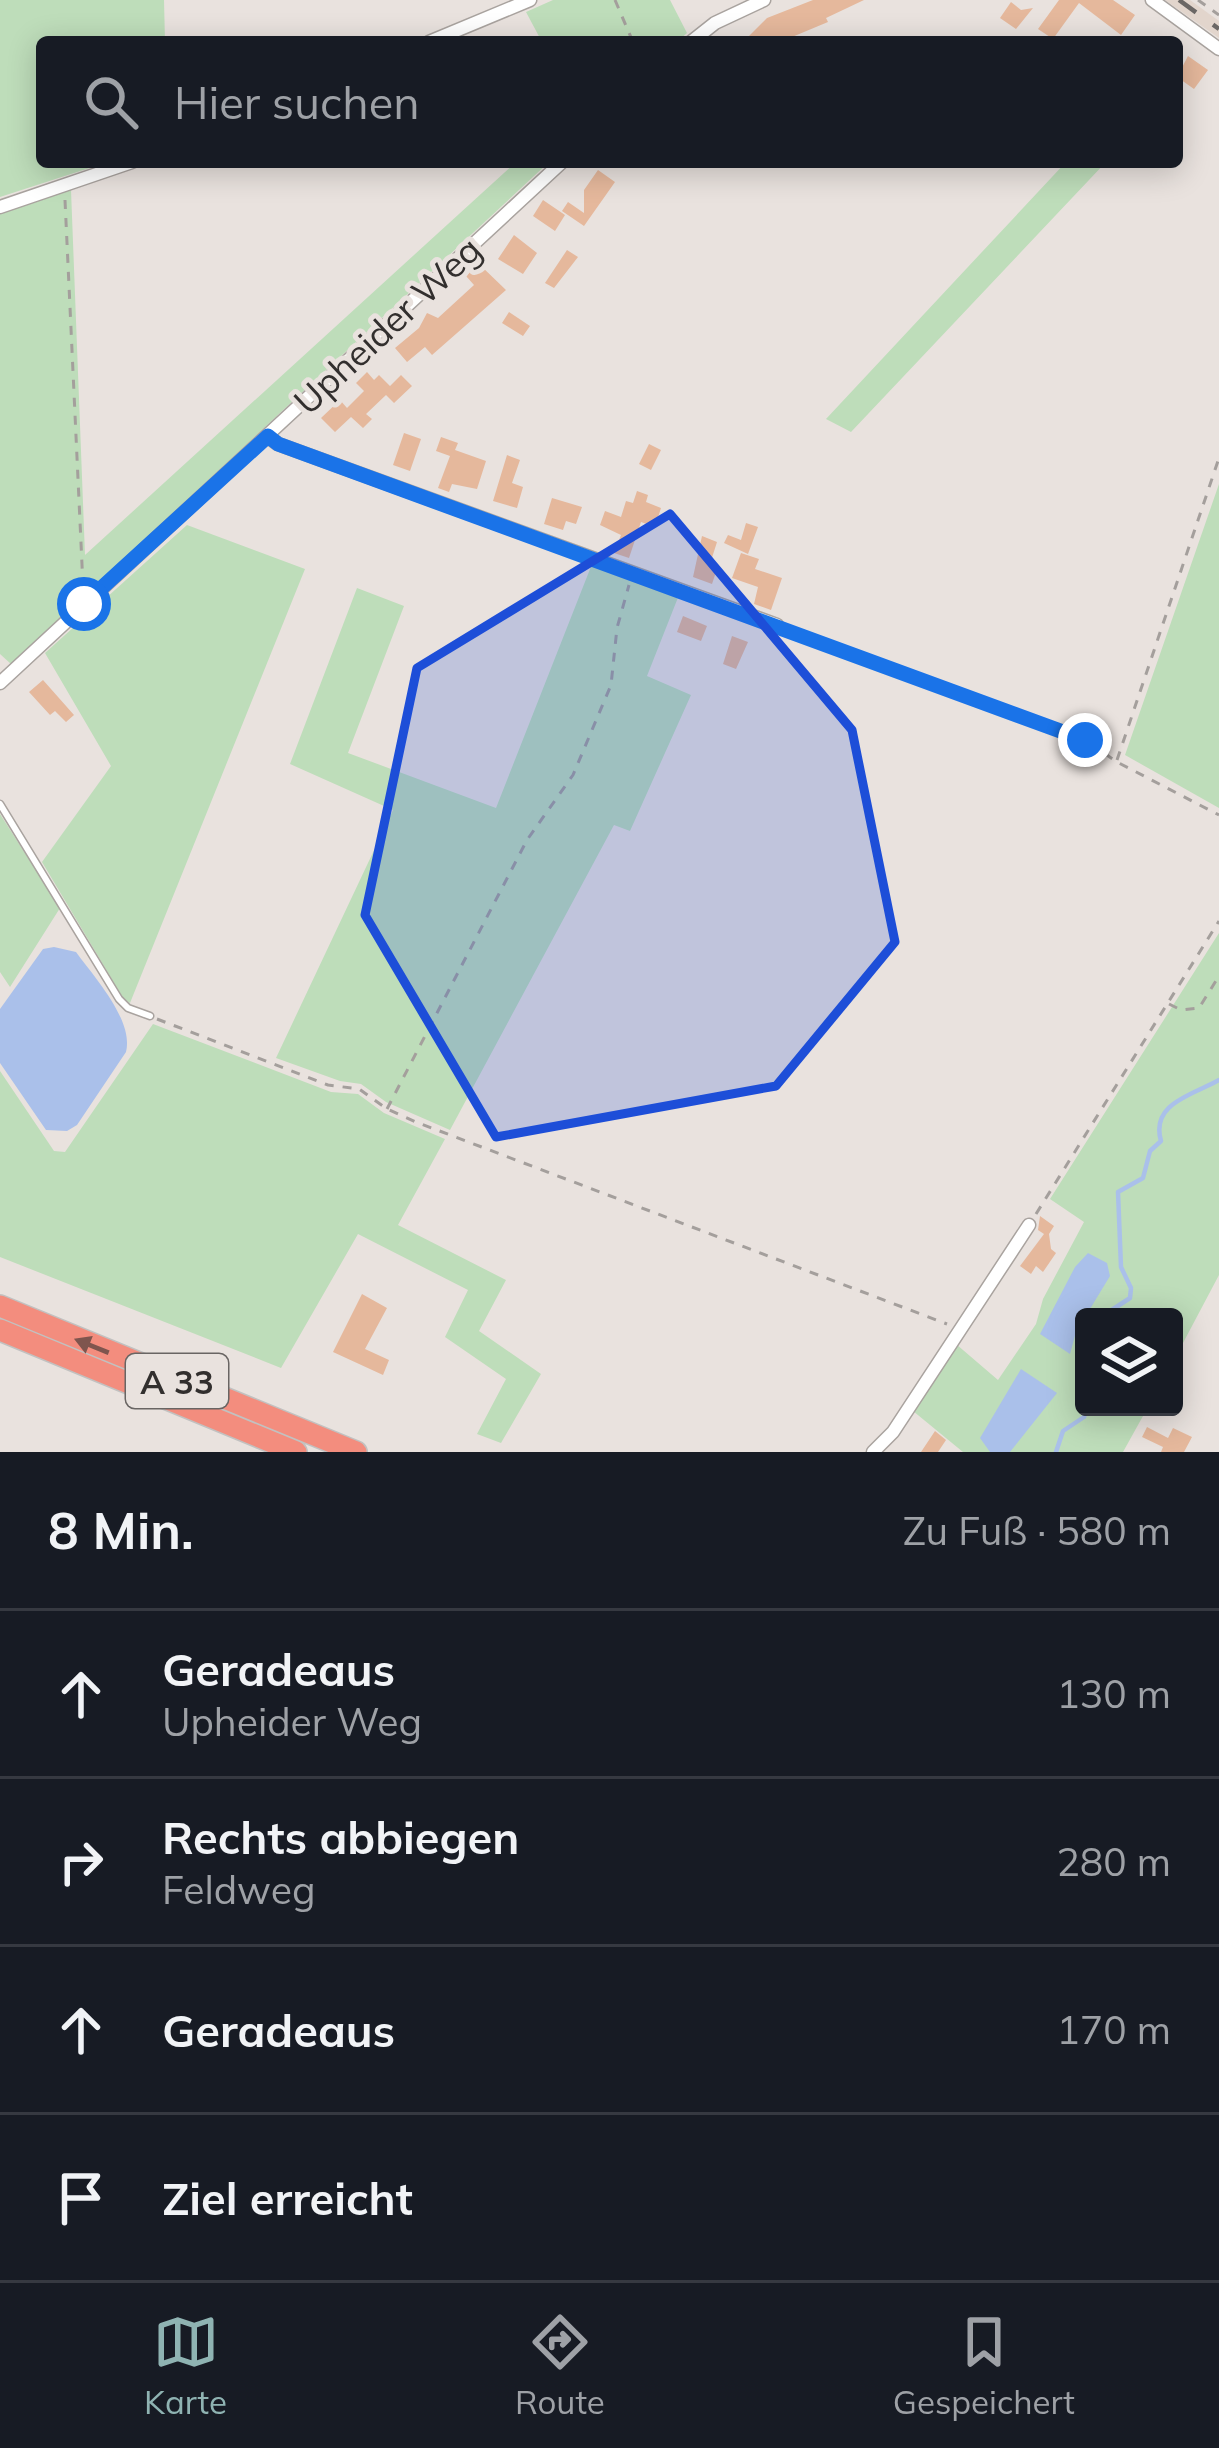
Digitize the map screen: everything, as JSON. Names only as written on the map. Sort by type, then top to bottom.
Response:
[{"type":"highway","name":"A 33","points":[[0,1306],[356,1452]]},
{"type":"highway","name":"A 33","points":[[0,1330],[296,1452]]},
{"type":"street","points":[[443,36],[530,0]]},
{"type":"street","points":[[699,36],[764,0]]},
{"type":"street","points":[[1151,0],[1219,49]]},
{"type":"street","points":[[0,207],[116,168]]},
{"type":"street","name":"Upheider Weg","points":[[0,683],[556,168]]},
{"type":"street","points":[[268,436],[278,444],[777,625]]},
{"type":"street","points":[[873,1452],[893,1432],[1029,1225]]},
{"type":"lane","points":[[0,804],[119,999],[150,1016]]},
{"type":"path","points":[[615,0],[630,36]]},
{"type":"path","points":[[1198,0],[1219,15]]},
{"type":"path","points":[[65,186],[84,604]]},
{"type":"path","points":[[1117,762],[1219,458]]},
{"type":"path","points":[[388,1109],[526,840],[573,775],[611,686],[617,628],[633,572]]},
{"type":"path","points":[[777,625],[1085,740],[1219,815]]},
{"type":"path","points":[[1029,1225],[1219,921]]},
{"type":"path","points":[[1168,1003],[1194,1011],[1205,1005],[1219,976]]},
{"type":"path","points":[[150,1016],[328,1085],[359,1089],[388,1109],[959,1329]]},
{"type":"highlighted area","points":[[670,514],[852,730],[895,942],[776,1086],[496,1137],[365,915],[417,668]]},
{"type":"shaded area","points":[[1165,0],[1190,0],[1219,21],[1219,38]]},
{"type":"green space","points":[[0,0],[164,0],[165,36],[36,36],[36,168],[89,168],[0,197]]},
{"type":"green space","points":[[553,0],[670,0],[687,33],[539,36],[526,12]]},
{"type":"green space","points":[[509,168],[543,168],[11,664],[0,654],[0,211],[71,190],[85,555]]},
{"type":"green space","points":[[1060,168],[1100,168],[851,432],[826,419]]},
{"type":"green space","points":[[1219,484],[1219,808],[1125,755]]},
{"type":"green space","points":[[187,525],[305,569],[130,1003],[42,862],[111,766],[45,653]]},
{"type":"green space","points":[[592,564],[679,595],[647,676],[691,695],[630,831],[614,825],[450,1130],[386,1102],[361,1084],[276,1058],[393,810],[290,764],[357,588],[404,606],[348,753],[496,808]]},
{"type":"green space","points":[[0,814],[60,908],[10,987],[0,972]]},
{"type":"green space","points":[[1219,933],[1219,1275],[1183,1343],[1183,1308],[1075,1308],[1075,1416],[1143,1416],[1123,1452],[963,1452],[913,1411],[956,1344],[998,1380],[1036,1324],[1043,1299],[1084,1222],[1050,1199]]},
{"type":"green space","points":[[153,1024],[331,1092],[358,1094],[384,1113],[445,1139],[398,1225],[506,1280],[479,1331],[541,1374],[501,1443],[477,1434],[506,1379],[445,1337],[468,1290],[358,1234],[281,1368],[0,1257],[0,1071],[54,1151],[65,1152]]},
{"type":"water","points":[[43,949],[76,952],[111,999],[127,1040],[126,1052],[77,1125],[67,1131],[46,1130],[0,1063],[0,1009]]},
{"type":"water","points":[[1088,1253],[1107,1263],[1110,1276],[1091,1308],[1075,1308],[1070,1354],[1040,1334],[1075,1267]]},
{"type":"water","points":[[1021,1369],[1057,1393],[1010,1452],[990,1452],[980,1438]]},
{"type":"building","points":[[813,0],[864,0],[794,36],[749,36],[767,18]]},
{"type":"building","points":[[1059,0],[1113,0],[1135,15],[1121,35],[1079,3],[1055,36],[1038,29]]},
{"type":"building","points":[[1011,2],[1021,10],[1033,8],[1016,29],[1000,18]]},
{"type":"building","points":[[1188,56],[1208,70],[1194,89],[1183,81]]},
{"type":"building","points":[[598,170],[615,182],[584,226],[562,211],[568,202],[584,213],[584,190]]},
{"type":"building","points":[[543,200],[565,215],[555,231],[533,216]]},
{"type":"building","points":[[514,235],[537,253],[523,274],[498,259]]},
{"type":"building","points":[[567,250],[578,257],[554,288],[545,283]]},
{"type":"building","points":[[479,264],[506,290],[432,355],[425,347],[407,362],[395,348],[419,328],[427,313],[438,318],[474,285],[466,276]]},
{"type":"building","points":[[509,312],[530,326],[523,336],[502,323]]},
{"type":"building","points":[[367,372],[374,380],[379,375],[390,386],[401,375],[412,386],[394,403],[386,395],[366,414],[372,419],[363,428],[351,417],[335,432],[321,418],[340,400],[347,408],[364,391],[356,383]]},
{"type":"building","points":[[404,433],[421,439],[410,471],[393,465]]},
{"type":"building","points":[[441,437],[458,443],[455,450],[486,461],[477,489],[452,484],[449,492],[438,488],[450,456],[436,451]]},
{"type":"building","points":[[649,444],[661,450],[651,470],[639,464]]},
{"type":"building","points":[[507,455],[520,460],[512,483],[523,487],[517,508],[493,501]]},
{"type":"building","points":[[637,491],[648,495],[646,502],[661,508],[655,527],[641,522],[629,558],[614,553],[621,535],[600,525],[605,511],[621,517],[626,501],[633,503]]},
{"type":"building","points":[[552,498],[582,507],[576,524],[566,521],[563,530],[544,524]]},
{"type":"building","points":[[746,523],[758,527],[748,554],[724,543],[728,535],[741,540]]},
{"type":"building","points":[[702,536],[717,542],[709,567],[717,569],[712,584],[693,577]]},
{"type":"building","points":[[741,553],[759,559],[755,569],[782,578],[771,610],[754,604],[758,587],[732,578]]},
{"type":"building","points":[[683,616],[707,626],[701,641],[677,632]]},
{"type":"building","points":[[732,636],[748,642],[736,669],[723,664]]},
{"type":"building","points":[[43,680],[74,715],[66,722],[55,711],[50,715],[29,692]]},
{"type":"building","points":[[1040,1216],[1054,1226],[1049,1234],[1056,1253],[1043,1272],[1036,1266],[1031,1274],[1020,1266],[1044,1234],[1038,1230]]},
{"type":"building","points":[[362,1294],[387,1308],[365,1349],[389,1360],[383,1375],[333,1352]]},
{"type":"building","points":[[1147,1427],[1168,1438],[1173,1428],[1192,1437],[1184,1452],[1161,1452],[1163,1447],[1142,1437]]},
{"type":"building","points":[[935,1431],[946,1440],[938,1452],[921,1452]]},
{"type":"waterway","points":[[1115,1308],[1130,1298],[1131,1288],[1121,1267],[1118,1192],[1143,1178],[1150,1151],[1161,1141],[1159,1128],[1168,1109],[1219,1080]]},
{"type":"waterway","points":[[1056,1452],[1063,1431],[1084,1416]]},
{"type":"railway","points":[[1179,0],[1219,29]]},
{"type":"route","points":[[84,604],[268,436],[278,444],[1085,740]]}]
